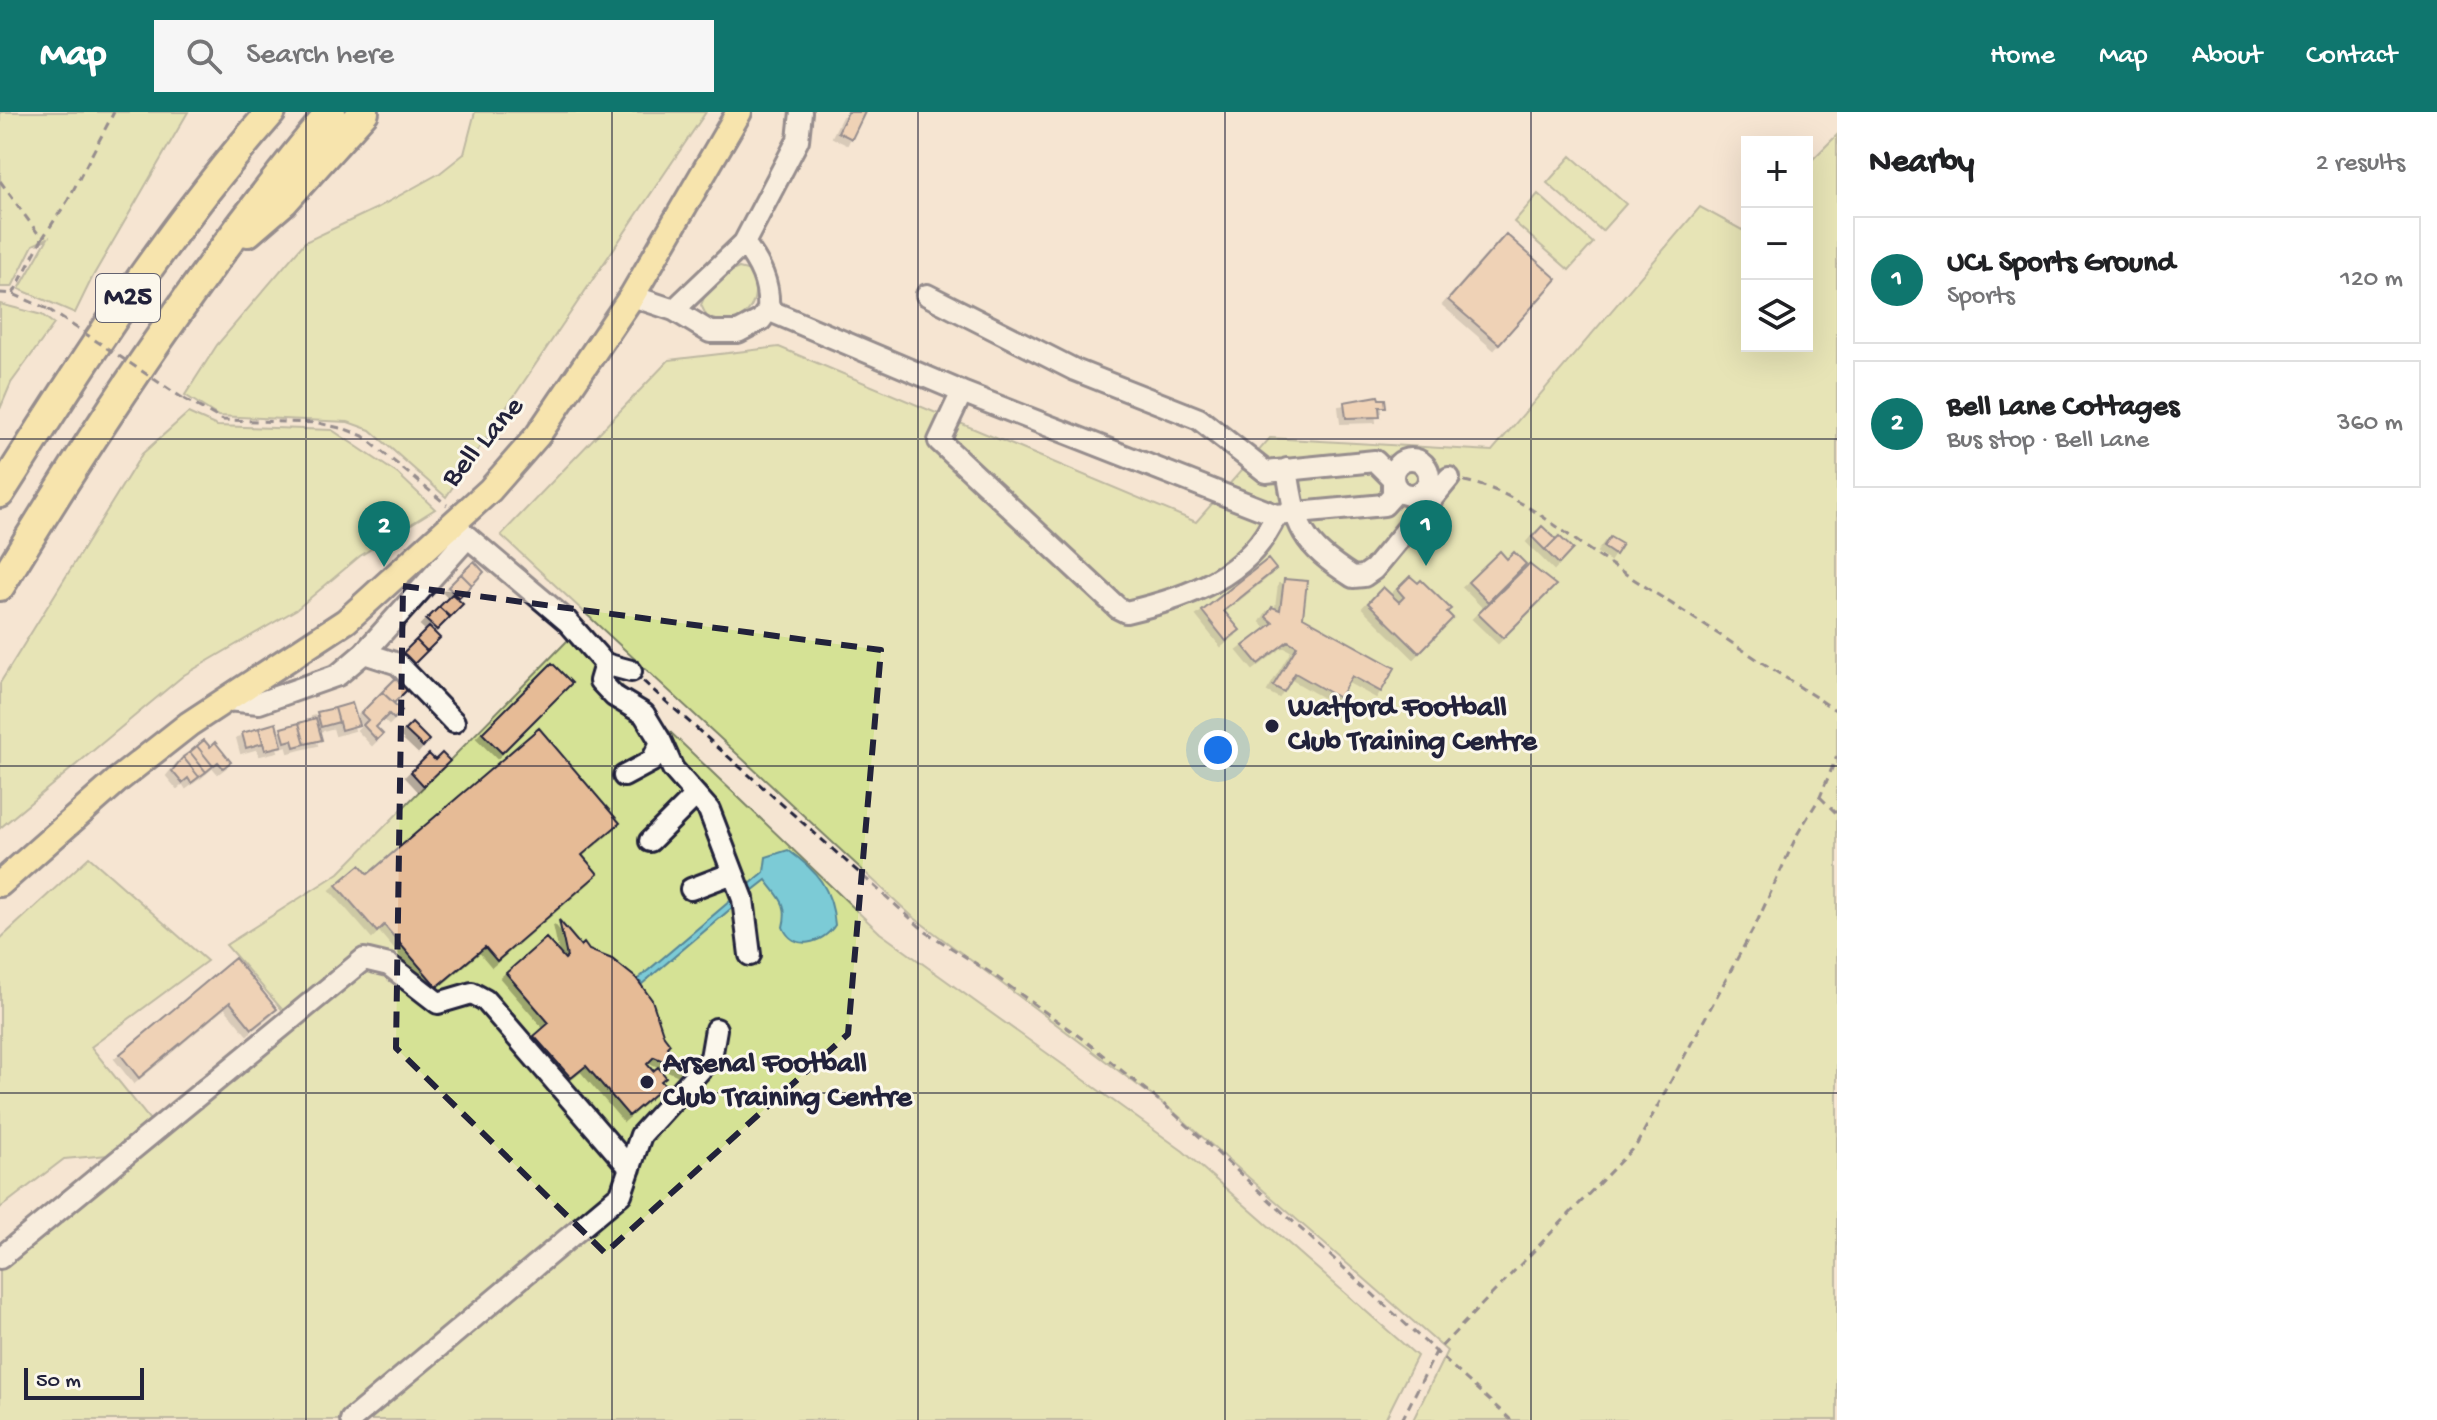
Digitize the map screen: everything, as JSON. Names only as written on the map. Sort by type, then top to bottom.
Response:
[{"type":"highway","name":"M25","points":[[0,493],[82,363],[182,222],[271,112]]},
{"type":"highway","name":"M25","points":[[0,586],[65,478],[209,266],[267,188],[331,112]]},
{"type":"highway","name":"M25","points":[[209,266],[284,201],[364,112]]},
{"type":"main road","name":"Bell Lane","points":[[0,884],[119,779],[226,700],[346,621],[490,490],[538,435],[632,296],[739,112]]},
{"type":"street","points":[[674,310],[744,243],[798,140],[801,112]]},
{"type":"street","points":[[632,296],[674,310],[691,324],[710,332],[722,333],[750,326],[768,310],[769,293],[762,272],[744,243]]},
{"type":"street","points":[[768,310],[962,392],[1285,515],[1384,505],[1393,495],[1393,479],[1375,461],[1266,472],[1199,419],[1075,370],[927,295]]},
{"type":"street","points":[[962,392],[939,441],[1118,608],[1126,612],[1187,596],[1222,577],[1285,515],[1287,469]]},
{"type":"street","points":[[1285,515],[1309,543],[1353,577],[1364,576],[1449,478]]},
{"type":"street","points":[[226,700],[259,703],[338,675],[364,653],[456,522],[567,621],[605,664],[631,671]]},
{"type":"street","points":[[364,653],[398,664],[454,722]]},
{"type":"street","points":[[605,664],[600,681],[614,696],[644,714],[673,769],[709,810],[743,899],[750,955]]},
{"type":"street","points":[[624,776],[652,761],[661,742]]},
{"type":"street","points":[[650,841],[696,795]]},
{"type":"street","points":[[691,889],[733,873]]},
{"type":"street","points":[[0,1258],[364,959],[389,965],[438,1003],[472,993],[485,1000],[630,1168]]},
{"type":"street","points":[[351,1420],[621,1194],[641,1135],[711,1058],[716,1029]]},
{"type":"path","points":[[13,294],[42,239],[68,200],[114,112]]},
{"type":"path","points":[[0,181],[42,239]]},
{"type":"path","points":[[0,293],[13,294],[48,309],[184,399],[223,420],[318,423],[363,436],[456,522]]},
{"type":"path","points":[[1449,478],[1492,487],[1532,508],[1595,554],[1837,711]]},
{"type":"path","points":[[631,671],[926,932],[991,973],[1084,1040],[1167,1107],[1511,1420]]},
{"type":"path","points":[[1402,1420],[1436,1352],[1637,1144],[1757,922],[1798,833],[1820,797],[1837,756]]},
{"type":"path","points":[[1820,797],[1837,814]]},
{"type":"highlighted area","points":[[403,586],[881,650],[848,1034],[605,1253],[396,1048]]},
{"type":"green space","points":[[0,112],[188,112],[93,276],[75,313],[19,289],[48,238],[33,245],[12,287],[0,287]]},
{"type":"green space","points":[[475,112],[706,112],[446,497],[370,430],[348,422],[218,416],[185,395],[217,345],[305,242],[375,209],[440,173],[464,154]]},
{"type":"green space","name":"Watford Football Club Training Centre","points":[[1837,135],[1837,1420],[1413,1420],[1447,1351],[1175,1113],[913,917],[501,535],[669,360],[779,347],[1196,522],[1270,438],[1492,451],[1700,207],[1741,229],[1741,352],[1813,352],[1813,159]]},
{"type":"green space","points":[[1571,156],[1626,204],[1602,231],[1547,183]]},
{"type":"green space","points":[[1538,194],[1593,243],[1569,270],[1514,222]]},
{"type":"green space","points":[[739,268],[751,271],[755,283],[755,294],[747,312],[731,321],[707,317],[701,305],[707,292]]},
{"type":"green space","points":[[0,304],[42,315],[54,324],[11,383],[0,409]]},
{"type":"green space","points":[[188,413],[217,426],[332,430],[398,474],[435,509],[360,556],[297,609],[184,675],[0,828],[0,683],[142,454]]},
{"type":"green space","name":"Arsenal Football Club Training Centre","points":[[571,637],[880,933],[1183,1151],[1417,1356],[1385,1420],[0,1420],[0,1256],[286,1014],[226,945],[339,873]]},
{"type":"green space","points":[[89,857],[207,961],[91,1047],[150,1120],[108,1155],[64,1159],[0,1208],[0,939]]},
{"type":"water","points":[[788,850],[815,873],[830,901],[835,925],[816,941],[801,942],[788,935],[783,927],[784,906],[766,880],[753,890],[749,885],[764,872],[766,857]]},
{"type":"water","points":[[730,901],[734,906],[642,984],[638,979]]},
{"type":"building","points":[[848,112],[865,112],[852,139],[838,132]]},
{"type":"building","points":[[1506,234],[1557,279],[1499,344],[1448,300]]},
{"type":"building","points":[[1378,396],[1385,399],[1386,407],[1379,407],[1380,417],[1346,418],[1344,402]]},
{"type":"building","points":[[1542,526],[1556,539],[1545,550],[1532,537]]},
{"type":"building","points":[[1559,536],[1573,549],[1559,564],[1545,550]]},
{"type":"building","points":[[1610,537],[1622,544],[1615,555],[1603,547]]},
{"type":"building","points":[[1500,551],[1507,559],[1514,552],[1526,564],[1488,602],[1468,582]]},
{"type":"building","points":[[1268,559],[1276,569],[1224,611],[1240,630],[1226,641],[1202,611]]},
{"type":"building","points":[[474,561],[484,572],[472,585],[461,574]]},
{"type":"building","points":[[1529,564],[1556,585],[1503,638],[1478,614]]},
{"type":"building","points":[[461,574],[472,585],[459,598],[448,587]]},
{"type":"building","points":[[1410,576],[1418,583],[1421,580],[1451,609],[1447,612],[1453,618],[1419,653],[1368,603],[1383,587],[1399,602],[1404,597],[1397,589]]},
{"type":"building","points":[[1284,579],[1307,581],[1303,617],[1395,668],[1381,692],[1352,676],[1339,698],[1295,673],[1284,692],[1273,686],[1297,646],[1288,641],[1258,664],[1243,646],[1273,623],[1266,617],[1272,607],[1280,610]]},
{"type":"building","points":[[452,594],[463,604],[450,617],[439,607]]},
{"type":"building","points":[[439,607],[450,617],[437,630],[426,620]]},
{"type":"building","points":[[429,627],[440,638],[427,651],[416,640]]},
{"type":"building","points":[[416,640],[427,651],[414,664],[403,653]]},
{"type":"building","points":[[552,663],[572,683],[502,753],[482,733]]},
{"type":"building","points":[[398,676],[410,687],[394,703],[382,692]]},
{"type":"building","points":[[382,692],[402,711],[394,719],[389,714],[376,727],[383,734],[377,740],[363,725],[368,720],[361,713]]},
{"type":"building","points":[[352,703],[359,725],[341,730],[335,708]]},
{"type":"building","points":[[335,708],[339,722],[321,727],[317,712]]},
{"type":"building","points":[[316,718],[322,740],[305,744],[299,723]]},
{"type":"building","points":[[276,723],[282,746],[265,750],[259,728]]},
{"type":"building","points":[[299,723],[305,744],[294,747],[292,740],[285,742],[281,728]]},
{"type":"building","points":[[412,723],[429,740],[423,747],[405,730]]},
{"type":"building","points":[[259,728],[263,743],[246,748],[242,733]]},
{"type":"building","points":[[539,728],[620,823],[582,855],[598,874],[497,961],[485,947],[437,987],[384,925],[377,932],[336,885],[360,865],[368,874]]},
{"type":"building","points":[[204,740],[210,747],[215,742],[231,762],[223,768],[218,762],[213,766],[197,746]]},
{"type":"building","points":[[197,746],[213,766],[206,772],[190,752]]},
{"type":"building","points":[[190,752],[206,772],[199,777],[183,757]]},
{"type":"building","points":[[442,753],[450,761],[424,786],[411,772],[429,754],[435,760]]},
{"type":"building","points":[[183,757],[199,777],[191,783],[188,778],[182,783],[172,771]]},
{"type":"building","points":[[559,920],[581,946],[584,943],[589,950],[612,959],[636,978],[652,1000],[664,1036],[670,1044],[667,1047],[689,1072],[654,1057],[647,1064],[653,1071],[658,1067],[666,1077],[661,1081],[665,1085],[629,1116],[586,1066],[571,1078],[534,1036],[549,1023],[506,973],[546,938],[565,959],[567,957]]},
{"type":"building","points":[[235,958],[277,1009],[252,1029],[230,1002],[139,1078],[120,1054]]},
{"type":"place","name":"UCL Sports Ground","points":[[1426,566]]},
{"type":"place","name":"Bell Lane Cottages","points":[[384,567]]},
{"type":"place","name":"Watford Football Club Training Centre","points":[[1272,726]]},
{"type":"place","name":"Arsenal Football Club Training Centre","points":[[647,1082]]}]
